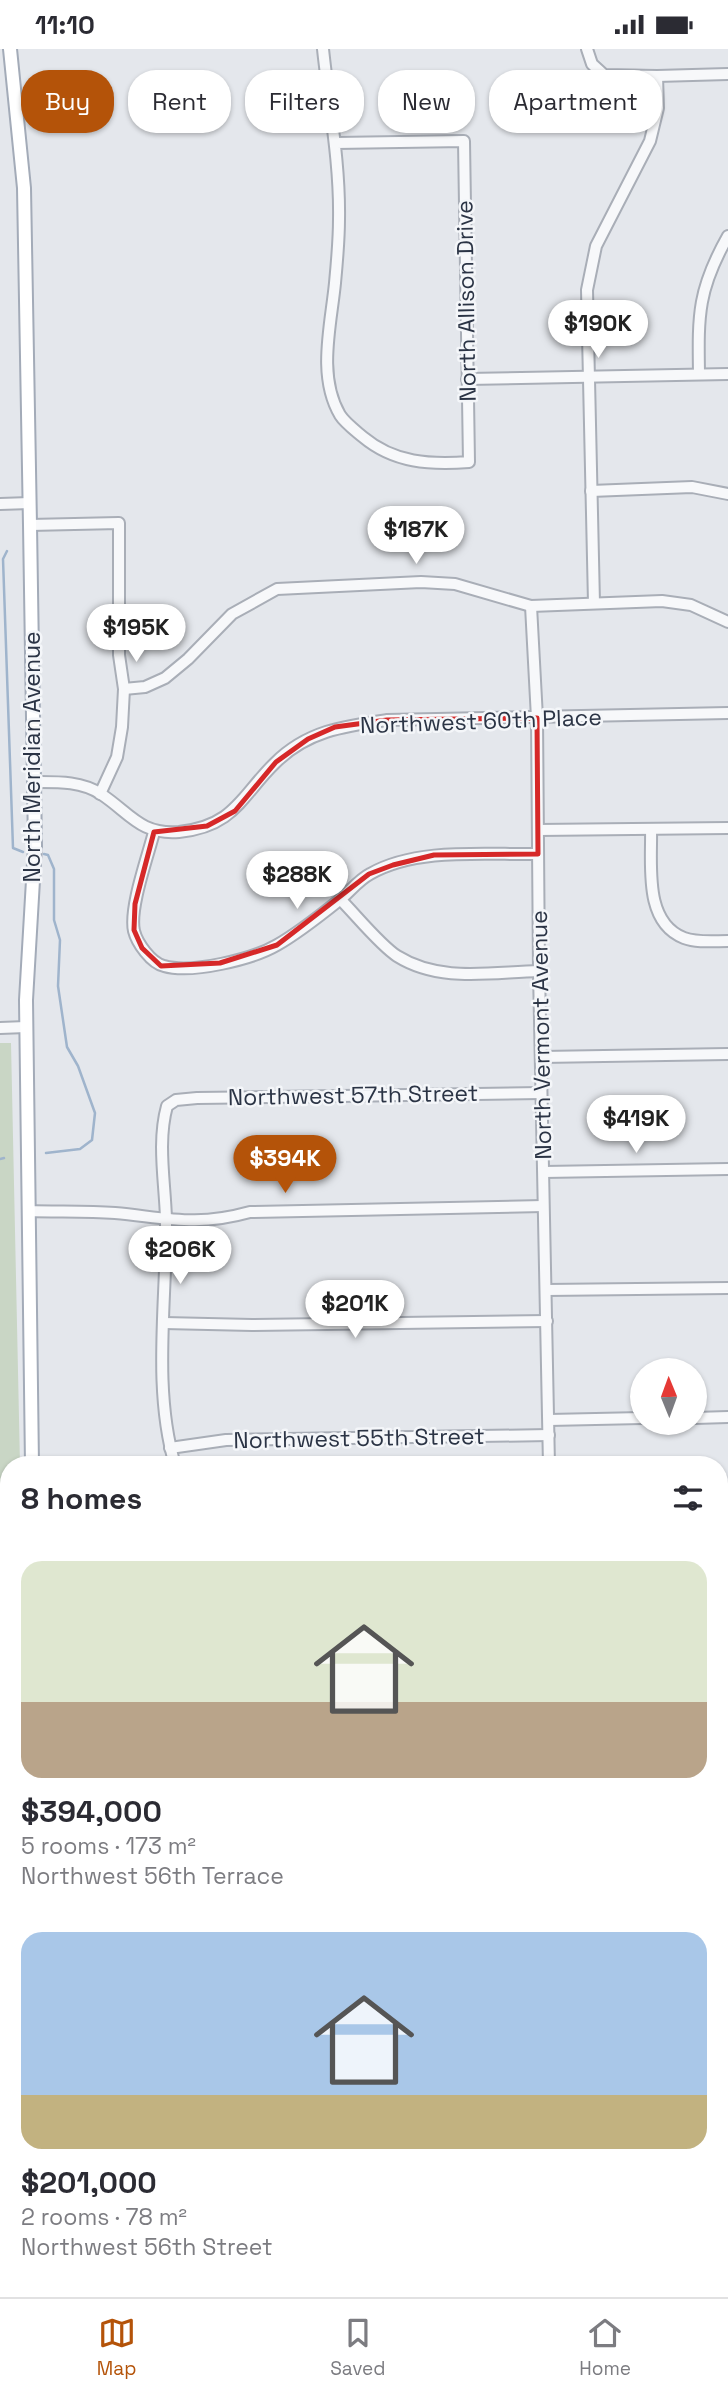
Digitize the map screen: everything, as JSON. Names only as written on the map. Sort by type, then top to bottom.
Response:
[{"type":"main road","name":"North Meridian Avenue","points":[[10,49],[24,188],[30,503],[35,846],[26,979],[26,1027],[32,1456]]},
{"type":"street","points":[[323,49],[336,143]]},
{"type":"street","points":[[587,49],[592,64],[599,70]]},
{"type":"street","points":[[662,76],[728,74]]},
{"type":"street","points":[[594,603],[587,290],[596,246],[652,133]]},
{"type":"street","name":"North Allison Drive","points":[[464,141],[469,461],[421,463],[395,457],[374,446],[341,415],[329,384],[327,342],[335,282],[339,219],[336,143],[464,141]]},
{"type":"street","points":[[699,373],[698,329],[702,295],[712,264],[728,236]]},
{"type":"street","points":[[467,379],[699,373],[728,375]]},
{"type":"street","points":[[592,491],[692,487],[728,494]]},
{"type":"street","points":[[0,504],[30,503]]},
{"type":"street","points":[[30,525],[119,523],[119,655],[124,689],[122,727],[117,757],[100,794]]},
{"type":"street","points":[[124,689],[145,687],[165,678],[188,659],[232,614],[277,589],[421,582],[455,584],[531,606],[662,601],[691,605],[728,622]]},
{"type":"street","name":"North Vermont Avenue","points":[[531,606],[537,718],[539,971],[549,1456]]},
{"type":"street","name":"Northwest 60th Place","points":[[154,832],[180,832],[207,826],[234,811],[276,762],[308,739],[335,727],[387,720],[728,713]]},
{"type":"street","points":[[34,782],[81,785],[100,794],[126,815],[154,832],[135,904],[134,930],[142,949],[161,966],[186,968],[251,956],[277,945],[369,874],[393,865],[434,855],[538,854]]},
{"type":"street","points":[[538,830],[728,828]]},
{"type":"street","points":[[651,829],[654,901],[660,918],[670,930],[685,939],[728,941]]},
{"type":"street","points":[[340,899],[396,955],[428,971],[447,974],[539,971]]},
{"type":"street","points":[[0,1028],[26,1027]]},
{"type":"street","points":[[542,1057],[728,1054]]},
{"type":"street","name":"Northwest 57th Street","points":[[166,1221],[162,1123],[167,1106],[176,1100],[541,1093]]},
{"type":"street","points":[[544,1172],[728,1169]]},
{"type":"street","points":[[28,1211],[115,1213],[166,1221],[194,1222],[227,1219],[250,1212],[288,1210],[543,1206]]},
{"type":"street","points":[[166,1221],[164,1418],[172,1456]]},
{"type":"street","points":[[545,1290],[728,1288]]},
{"type":"street","points":[[164,1323],[253,1325],[547,1321]]},
{"type":"street","points":[[707,1418],[728,1417]]},
{"type":"street","points":[[549,1420],[630,1418]]},
{"type":"street","name":"Northwest 55th Street","points":[[170,1448],[226,1440],[549,1435]]},
{"type":"highlighted area","points":[[537,718],[538,854],[434,855],[393,865],[369,874],[277,945],[220,963],[161,966],[142,948],[134,930],[135,904],[154,832],[207,826],[235,811],[276,762],[308,739],[335,727],[387,720]]},
{"type":"green space","points":[[0,1043],[11,1043],[20,1456],[0,1456]]},
{"type":"waterway","points":[[7,551],[3,559],[13,848],[23,852]]},
{"type":"waterway","points":[[44,854],[48,855],[54,869],[54,920],[60,940],[58,986],[67,1047],[78,1066],[95,1113],[92,1140],[80,1149],[46,1153]]},
{"type":"waterway","points":[[0,1159],[4,1158]]}]
